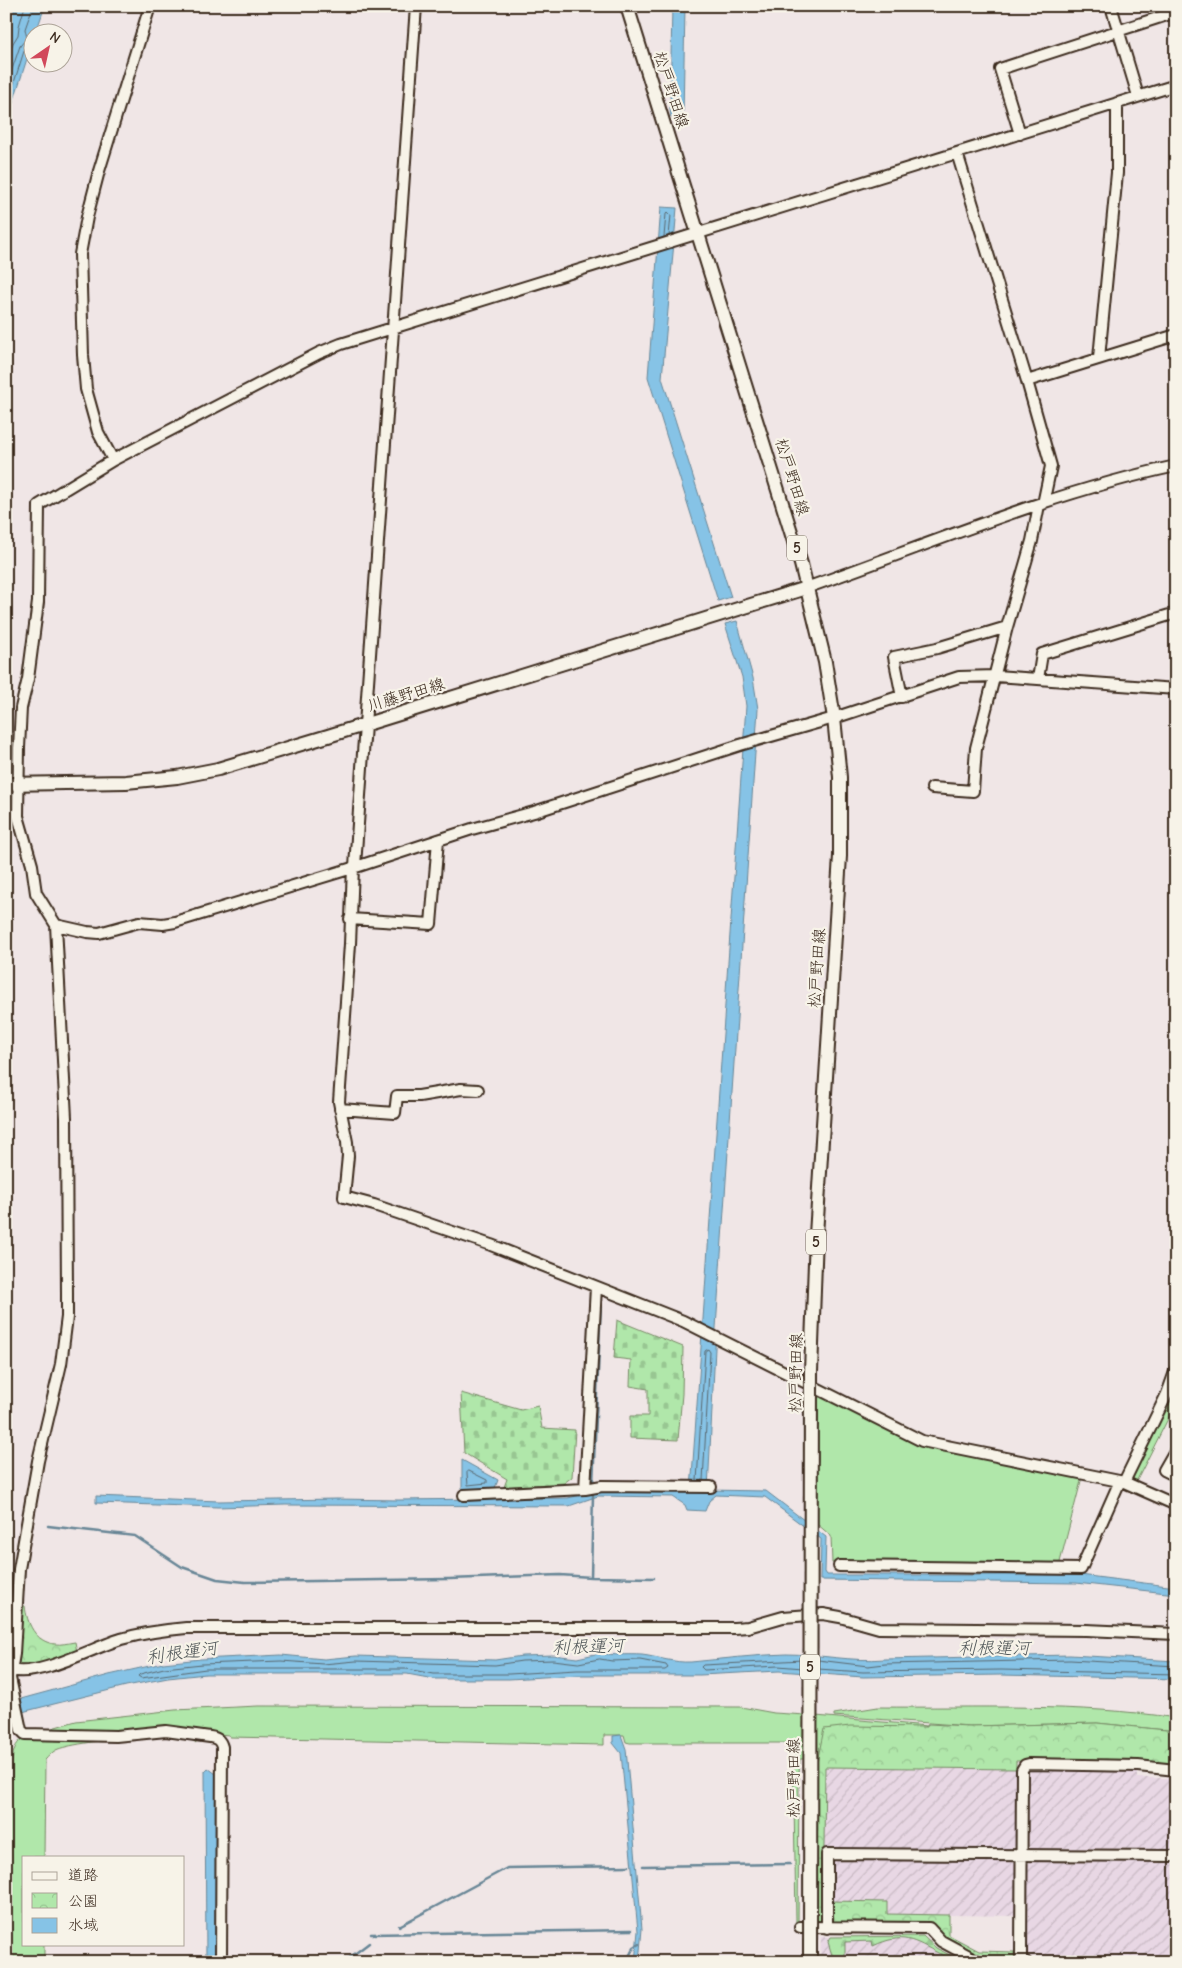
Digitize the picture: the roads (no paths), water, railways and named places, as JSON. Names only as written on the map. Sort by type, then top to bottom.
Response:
[{"type":"main road","name":"松戸野田線","points":[[627,6],[784,508],[825,662],[834,718],[840,777],[840,856],[816,1235],[811,1372],[810,1962]]},
{"type":"main road","name":"川藤野田線","points":[[11,784],[134,782],[177,777],[218,769],[806,588]]},
{"type":"street","points":[[113,460],[98,432],[86,389],[80,254],[87,217],[150,6]]},
{"type":"street","points":[[416,6],[338,1102],[347,1142],[348,1156],[344,1197],[434,1225],[698,1328],[922,1441],[1122,1482],[1176,1505]]},
{"type":"street","points":[[1112,6],[1138,96]]},
{"type":"street","points":[[1020,134],[1000,69],[1176,12]]},
{"type":"street","points":[[221,1962],[222,1747],[217,1738],[166,1731],[116,1736],[25,1734],[22,1732],[10,1685],[22,1547],[38,1461],[61,1364],[66,1317],[68,1196],[56,925],[36,893],[32,865],[11,784],[38,602],[39,505],[113,460],[319,353],[341,344],[1176,85]]},
{"type":"street","points":[[1099,358],[1117,175],[1117,103]]},
{"type":"street","points":[[932,788],[973,790],[976,748],[1051,466],[1027,380],[957,153]]},
{"type":"street","points":[[1027,380],[1176,335]]},
{"type":"street","points":[[806,588],[1041,504],[1176,466]]},
{"type":"street","points":[[1038,679],[1042,654],[1176,613]]},
{"type":"street","points":[[902,697],[894,657],[937,648],[1007,627]]},
{"type":"street","points":[[56,925],[99,933],[139,922],[163,924],[534,812],[740,745],[902,697],[959,677],[996,676],[1176,689]]},
{"type":"street","points":[[350,919],[432,924],[438,840]]},
{"type":"street","points":[[340,1109],[395,1113],[397,1096],[419,1096],[461,1089],[478,1090]]},
{"type":"street","points":[[585,1489],[596,1287]]},
{"type":"street","points":[[839,1566],[1081,1569],[1122,1482],[1168,1394],[1176,1369]]},
{"type":"street","points":[[1176,1449],[1164,1470],[1176,1476]]},
{"type":"street","points":[[464,1494],[585,1489],[602,1486],[711,1488]]},
{"type":"street","points":[[12,1670],[21,1672],[47,1666],[124,1638],[186,1628],[734,1628],[748,1627],[784,1617],[823,1614],[879,1628],[1105,1630],[1176,1634]]},
{"type":"street","points":[[1026,1962],[1021,1957],[1022,1770],[1025,1765],[1111,1764],[1176,1770]]},
{"type":"street","points":[[827,1928],[827,1854],[1176,1856]]},
{"type":"street","points":[[800,1927],[929,1928],[941,1941],[980,1962]]},
{"type":"water","points":[[6,6],[45,6],[39,22],[22,22],[23,72],[6,125]]},
{"type":"water","points":[[672,6],[685,6],[683,118],[671,117],[670,109]]},
{"type":"water","points":[[661,207],[677,208],[662,378],[731,597],[718,601],[648,377]]},
{"type":"water","points":[[737,621],[753,678],[758,709],[716,1328],[708,1490],[766,1491],[826,1537],[825,1572],[827,1575],[1080,1575],[1176,1587],[1176,1594],[1076,1583],[820,1580],[821,1539],[765,1497],[716,1495],[709,1501],[705,1511],[687,1510],[685,1505],[673,1497],[598,1496],[569,1506],[285,1505],[218,1507],[96,1503],[96,1496],[219,1501],[399,1500],[568,1498],[598,1491],[691,1490],[746,706],[742,677],[725,624]]},
{"type":"water","points":[[462,1460],[498,1480],[495,1488],[462,1492]]},
{"type":"water","points":[[600,1653],[642,1655],[685,1662],[786,1654],[873,1660],[1070,1655],[1176,1661],[1176,1679],[1001,1675],[863,1677],[779,1671],[700,1675],[578,1675],[509,1679],[434,1679],[407,1674],[206,1674],[168,1678],[126,1686],[6,1716],[6,1703],[109,1675],[163,1663],[281,1655],[324,1659],[356,1656],[495,1660],[522,1656],[553,1655],[577,1658]]},
{"type":"water","points":[[621,1735],[626,1749],[642,1929],[639,1962],[635,1962],[638,1931],[621,1753],[613,1743],[613,1736]]},
{"type":"water","points":[[208,1768],[216,1774],[216,1962],[206,1962],[205,1771]]},
{"type":"waterway","points":[[593,1484],[601,1303]]},
{"type":"waterway","points":[[591,1577],[593,1495]]},
{"type":"waterway","points":[[48,1526],[135,1536],[182,1567],[217,1579],[245,1582],[449,1579],[560,1575],[654,1578]]},
{"type":"waterway","points":[[643,1866],[790,1864]]},
{"type":"waterway","points":[[399,1926],[507,1868],[629,1866]]},
{"type":"waterway","points":[[371,1934],[632,1930]]},
{"type":"waterway","points":[[344,1962],[369,1943]]},
{"type":"waterway","points":[[626,1962],[634,1947],[639,1944]]},
{"type":"water label","name":"利根運河","points":[[588,1647]]},
{"type":"water label","name":"利根運河","points":[[994,1648]]},
{"type":"water label","name":"利根運河","points":[[182,1653]]}]
